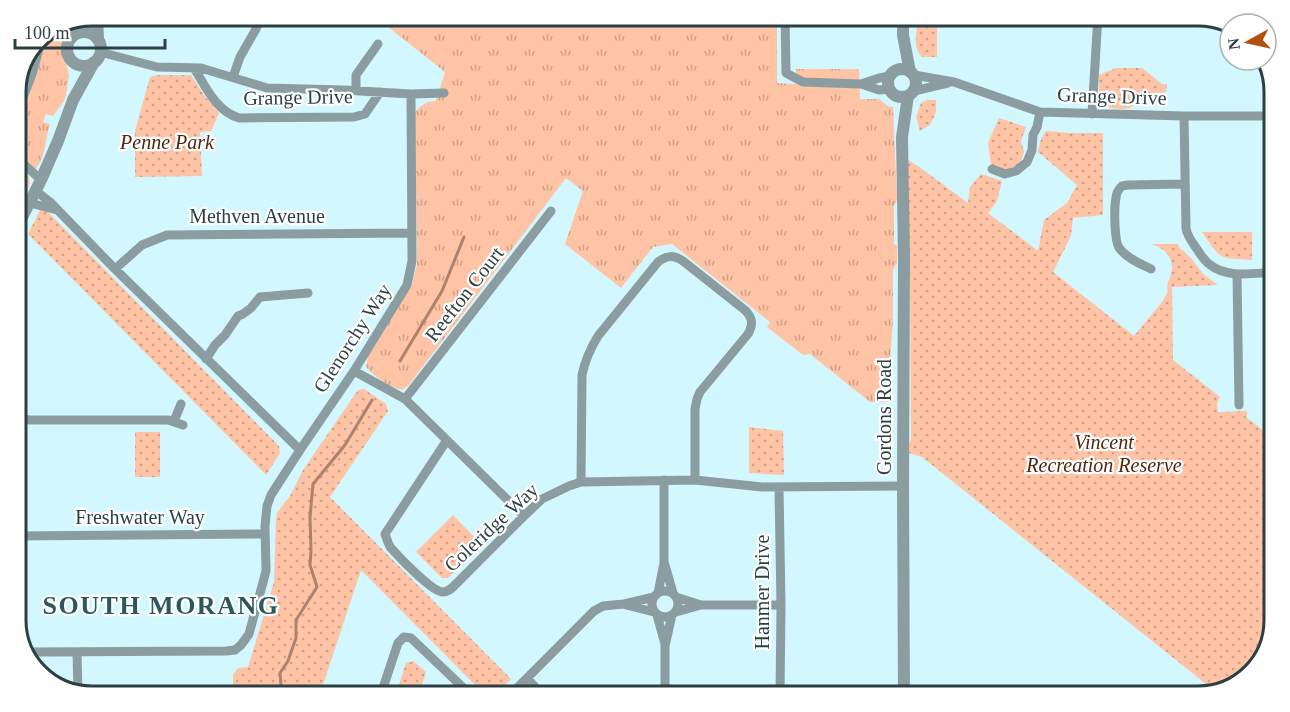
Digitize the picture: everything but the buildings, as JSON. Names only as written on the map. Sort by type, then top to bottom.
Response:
[{"type":"street","points":[[26,210],[39,186],[73,100],[98,51],[97,26]]},
{"type":"street","points":[[233,77],[240,57],[257,26]]},
{"type":"street","points":[[785,26],[786,73],[803,82],[861,84],[892,92],[901,97],[954,82]]},
{"type":"street","points":[[903,26],[903,35],[916,83],[911,93]]},
{"type":"street","points":[[1092,114],[1097,26]]},
{"type":"street","points":[[73,100],[73,68],[67,49],[69,40],[78,27]]},
{"type":"street","points":[[73,36],[89,32],[98,51]]},
{"type":"street","points":[[892,92],[888,85],[903,35]]},
{"type":"street","points":[[356,90],[356,75],[378,44]]},
{"type":"street","points":[[70,59],[79,65],[89,65],[98,51]]},
{"type":"street","name":"Grange Drive","points":[[98,51],[157,67],[201,68],[267,88],[411,94],[444,93]]},
{"type":"street","points":[[26,90],[38,52]]},
{"type":"street","name":"Grange Drive","points":[[194,68],[219,107],[239,118],[354,117],[364,114],[380,92]]},
{"type":"street","points":[[861,84],[903,69],[912,74]]},
{"type":"street","name":"Grange Drive","points":[[912,74],[954,82],[1040,112],[1264,116]]},
{"type":"street","name":"Gordons Road","points":[[892,92],[902,137],[904,686]]},
{"type":"street","name":"Gordons Road","points":[[902,137],[911,93]]},
{"type":"street","name":"Glenorchy Way","points":[[76,652],[235,650],[249,634],[266,571],[265,534],[267,506],[271,495],[354,371],[407,285],[411,261],[411,94]]},
{"type":"street","points":[[992,170],[1005,174],[1016,171],[1027,162],[1032,150],[1033,135],[1040,112]]},
{"type":"street","points":[[1184,116],[1187,234],[1204,260],[1211,266],[1237,274],[1264,273]]},
{"type":"street","points":[[26,170],[57,210],[300,450]]},
{"type":"street","points":[[1151,269],[1131,259],[1118,246],[1116,198],[1118,191],[1122,186],[1128,185],[1185,184]]},
{"type":"street","points":[[30,203],[57,210]]},
{"type":"street","name":"Reefton Court","points":[[405,399],[551,211]]},
{"type":"street","name":"Methven Avenue","points":[[115,269],[142,245],[167,234],[411,233]]},
{"type":"street","points":[[581,482],[582,375],[586,359],[598,336],[658,262],[670,256],[683,261],[746,311],[752,322],[748,334],[700,392],[697,399],[695,480]]},
{"type":"street","points":[[1237,274],[1239,405]]},
{"type":"street","points":[[206,359],[238,316],[260,297],[308,293]]},
{"type":"street","points":[[354,371],[405,399],[524,516]]},
{"type":"street","points":[[26,419],[168,420],[179,423],[181,404]]},
{"type":"street","name":"Coleridge Way","points":[[447,440],[386,534],[389,546],[425,582],[441,592],[448,591],[542,500],[553,492],[581,482],[695,480],[762,487],[903,486]]},
{"type":"street","points":[[664,480],[664,563],[656,595],[651,604],[665,646]]},
{"type":"street","name":"Hanmer Drive","points":[[779,487],[780,686]]},
{"type":"street","name":"Freshwater Way","points":[[26,536],[265,534]]},
{"type":"street","points":[[664,563],[678,605],[665,646],[665,686]]},
{"type":"street","points":[[519,686],[594,611],[603,606],[624,604],[665,591],[701,604],[781,605]]},
{"type":"street","points":[[624,604],[664,618],[701,604]]},
{"type":"street","points":[[384,686],[398,643],[404,637],[411,638],[461,686]]},
{"type":"street","points":[[33,652],[76,652],[78,685]]},
{"type":"street","points":[[527,678],[534,686]]},
{"type":"green space","points":[[387,26],[777,26],[777,83],[796,84],[796,69],[859,69],[860,99],[879,99],[889,107],[893,107],[897,200],[894,206],[894,244],[897,246],[897,263],[893,270],[893,321],[887,402],[870,402],[810,354],[803,355],[767,327],[770,322],[672,244],[653,247],[621,288],[565,244],[583,191],[566,178],[408,386],[402,390],[378,378],[366,367],[368,356],[412,285],[417,264],[415,112],[424,104],[436,101],[445,72]]},
{"type":"green space","points":[[917,26],[937,26],[937,57],[922,57],[916,43]]},
{"type":"green space","points":[[72,29],[63,47],[69,76],[66,95],[53,116],[46,114],[43,122],[50,124],[43,154],[35,169],[26,160],[26,104],[44,46],[59,34]]},
{"type":"green space","points":[[1116,68],[1142,68],[1162,84],[1167,84],[1166,92],[1154,93],[1130,108],[1107,107],[1099,101],[1099,75]]},
{"type":"green space","name":"Penne Park","points":[[191,75],[219,113],[211,131],[200,132],[202,176],[135,177],[135,131],[150,77]]},
{"type":"green space","points":[[936,100],[936,112],[930,125],[919,131],[916,117],[921,103]]},
{"type":"green space","points":[[999,118],[1026,127],[1021,141],[1024,152],[1020,163],[1006,171],[991,165],[988,143]]},
{"type":"green space","name":"Vincent Recreation Reserve","points":[[1046,131],[1103,133],[1103,215],[1073,218],[1071,236],[1053,272],[1134,336],[1168,292],[1172,263],[1165,251],[1151,244],[1178,244],[1203,274],[1218,285],[1172,287],[1173,360],[1220,397],[1217,403],[1218,412],[1247,411],[1246,417],[1264,431],[1264,629],[1251,661],[1239,673],[1216,684],[1208,686],[922,457],[908,453],[911,440],[910,270],[907,265],[906,159],[968,203],[970,187],[981,174],[1002,181],[997,201],[988,213],[1038,251],[1044,220],[1067,203],[1077,185],[1038,152],[1041,139]]},
{"type":"green space","points":[[26,173],[30,182],[26,193]]},
{"type":"green space","points":[[42,206],[279,446],[280,453],[266,475],[28,234]]},
{"type":"green space","points":[[1202,232],[1252,232],[1252,260],[1221,256]]},
{"type":"green space","points":[[364,389],[386,404],[388,411],[330,497],[511,679],[504,686],[476,686],[361,570],[323,686],[233,686],[233,674],[239,668],[248,667],[274,582],[277,513],[290,496],[303,470],[358,390]]},
{"type":"green space","points":[[749,427],[783,431],[784,475],[749,473]]},
{"type":"green space","points":[[135,432],[160,432],[160,477],[135,477]]},
{"type":"green space","points":[[453,515],[482,545],[448,578],[442,578],[416,552]]},
{"type":"green space","points":[[413,661],[426,672],[422,686],[399,686],[406,663]]},
{"type":"waterway","points":[[400,361],[442,291],[464,237]]},
{"type":"waterway","points":[[281,686],[280,673],[288,661],[296,638],[296,620],[317,587],[310,565],[313,484],[345,445],[372,400]]},
{"type":"district","name":"SOUTH MORANG","points":[[161,605]]}]
